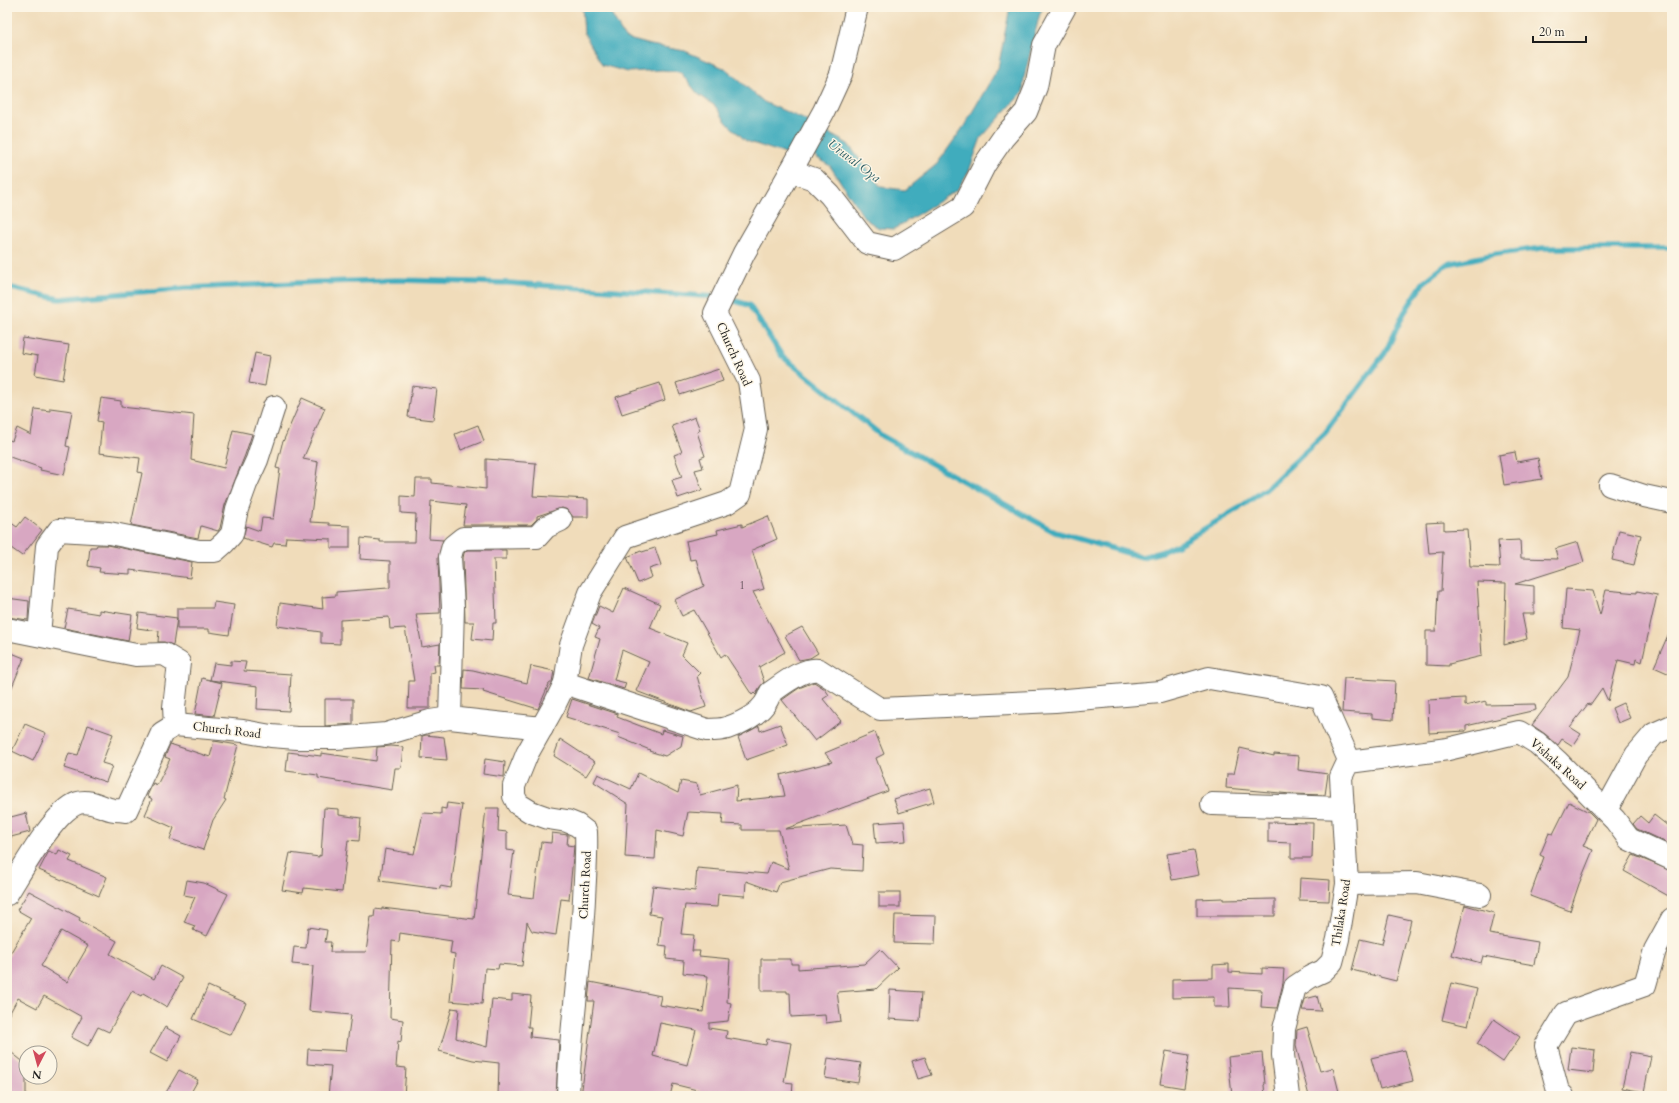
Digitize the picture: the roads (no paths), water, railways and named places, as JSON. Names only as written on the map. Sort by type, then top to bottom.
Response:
[{"type":"street","name":"Church Road","points":[[568,1096],[569,1067],[583,923],[586,832],[577,825],[567,821],[548,818],[530,812],[518,804],[514,796],[514,786],[527,754],[542,728],[564,683],[571,645],[590,593],[625,537],[727,502],[740,494],[756,429],[749,381],[715,313],[744,253],[824,111],[841,74],[857,7]]},
{"type":"street","points":[[791,171],[814,179],[830,195],[867,243],[894,249],[963,207],[985,164],[998,145],[1026,112],[1036,88],[1044,46],[1065,7]]},
{"type":"street","points":[[39,635],[47,546],[59,530],[109,533],[199,551],[215,551],[224,543],[232,534],[237,509],[257,460],[274,407]]},
{"type":"street","points":[[1610,486],[1672,502]]},
{"type":"street","points":[[450,718],[453,607],[450,557],[453,546],[463,538],[537,536],[546,527],[561,520]]},
{"type":"street","points":[[7,629],[136,655],[164,654],[179,663],[174,707],[175,725],[162,733],[126,811],[113,810],[95,803],[78,803],[66,811],[46,832],[7,894]]},
{"type":"street","points":[[564,683],[707,730],[725,729],[760,711],[768,700],[770,693],[790,678],[813,669],[819,670],[880,709],[1055,701],[1160,692],[1209,678],[1321,698],[1349,761]]},
{"type":"street","name":"Church Road","points":[[175,725],[243,730],[271,736],[297,738],[336,738],[386,734],[430,721],[450,718],[542,728]]},
{"type":"street","points":[[1606,810],[1636,755],[1654,734],[1672,726]]},
{"type":"street","name":"Vishaka Road","points":[[1349,761],[1448,749],[1520,732],[1537,743],[1558,762],[1616,820],[1629,839],[1672,859]]},
{"type":"street","name":"Thilaka Road","points":[[1288,1096],[1283,1055],[1284,1029],[1295,987],[1310,977],[1323,971],[1332,962],[1338,939],[1347,884],[1346,836],[1342,777],[1349,761]]},
{"type":"street","points":[[1212,804],[1343,808]]},
{"type":"street","points":[[1347,884],[1417,883],[1480,895]]},
{"type":"street","points":[[1563,1096],[1558,1091],[1546,1046],[1566,1013],[1645,985],[1655,950],[1672,919]]},
{"type":"water","name":"Uruval Oya","points":[[582,7],[607,7],[625,38],[651,45],[685,51],[726,69],[764,102],[803,119],[848,144],[881,187],[905,190],[937,164],[964,126],[998,68],[1010,7],[1044,7],[1040,13],[1024,78],[1023,92],[981,138],[969,171],[957,190],[894,229],[879,228],[865,219],[830,166],[808,152],[783,153],[746,141],[727,123],[715,106],[698,94],[680,72],[662,70],[628,72],[602,65],[584,33]]},
{"type":"waterway","points":[[728,299],[749,305],[782,356],[882,436],[1055,532],[1142,557],[1161,552],[1179,544],[1239,508],[1266,489],[1325,433],[1385,353],[1404,313],[1423,283],[1447,264],[1496,254],[1543,248],[1672,248]]},
{"type":"waterway","points":[[7,287],[59,299],[187,288],[399,280],[508,283],[717,297]]}]
